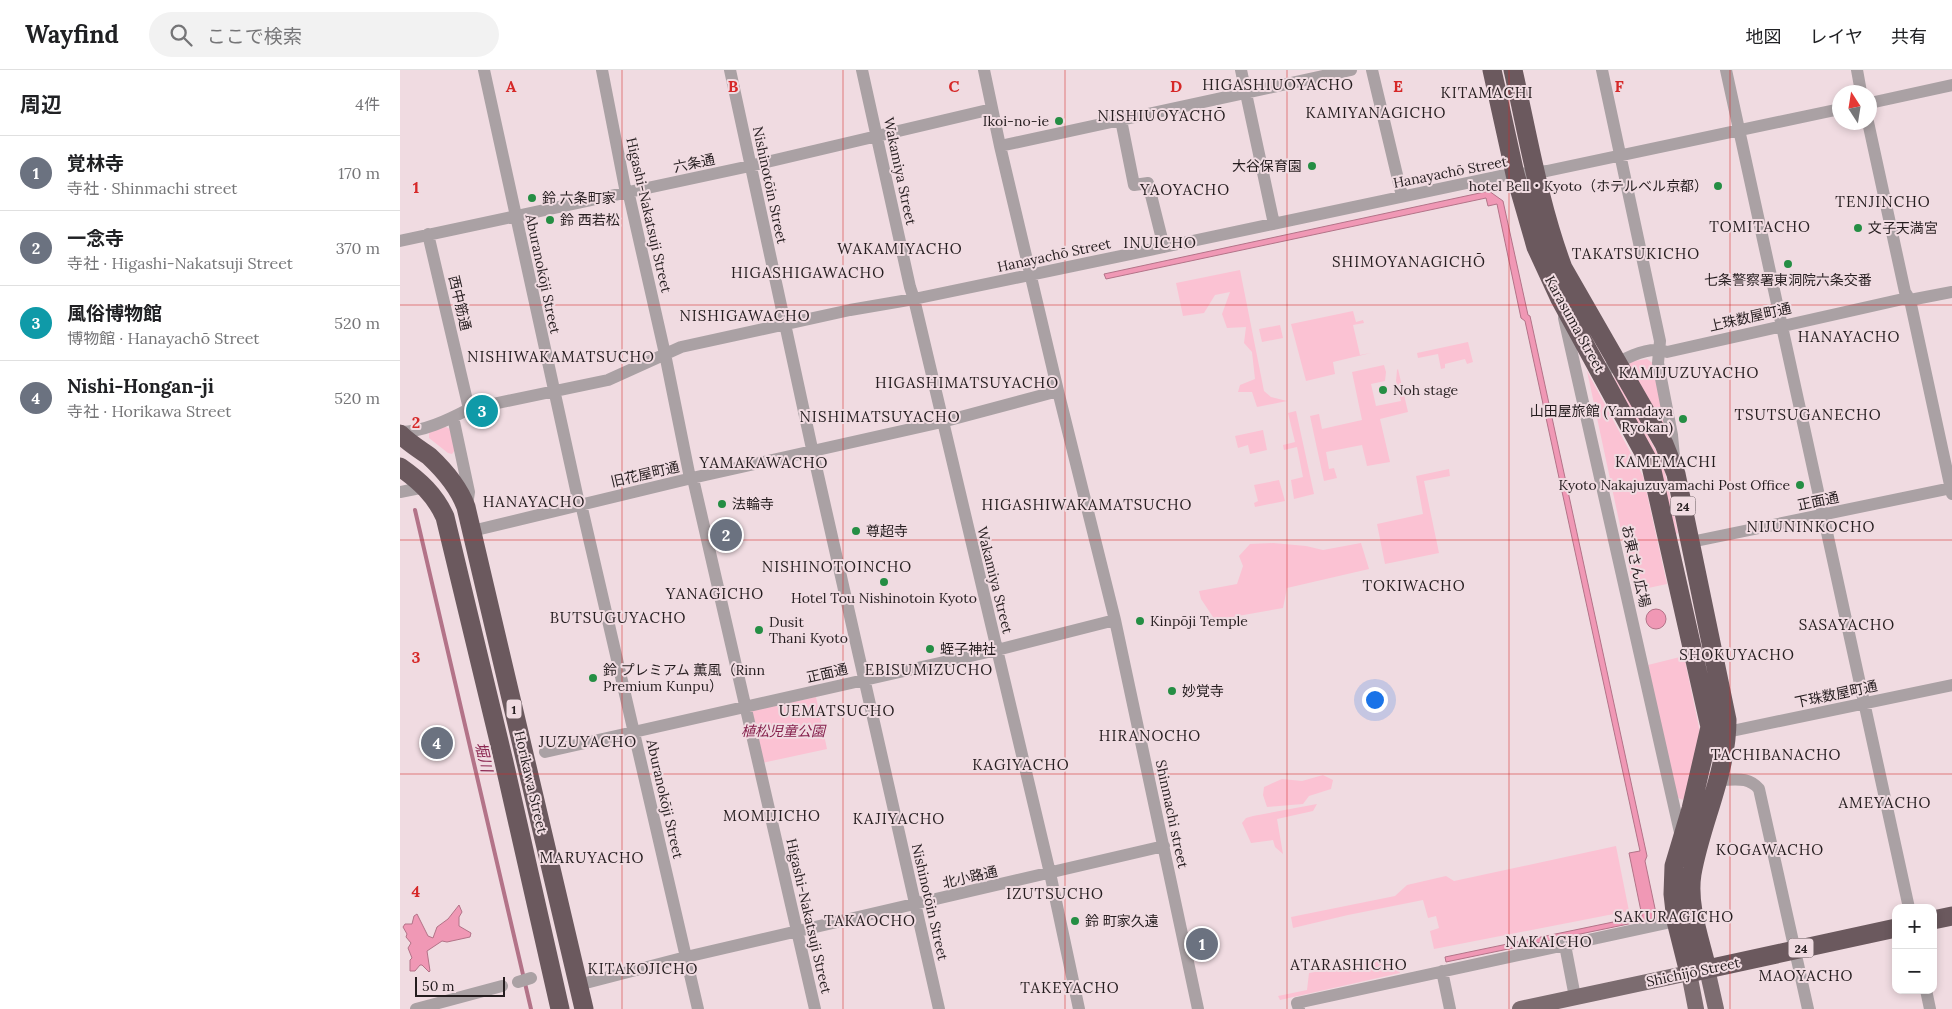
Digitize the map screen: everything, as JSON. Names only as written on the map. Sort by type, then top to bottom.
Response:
[{"type":"highway","name":"Karasuma Street","points":[[1492,70],[1515,174],[1536,247],[1560,299],[1664,444],[1676,474],[1727,720],[1727,732],[1718,780],[1692,875],[1692,903],[1698,971]]},
{"type":"highway","name":"Karasuma Street","points":[[1513,70],[1551,238],[1651,466],[1710,727],[1674,866],[1672,894],[1676,921],[1698,971]]},
{"type":"highway","name":"Horikawa Street","points":[[400,433],[430,457],[446,473],[459,492],[466,507],[536,755],[584,1009]]},
{"type":"highway","name":"Horikawa Street","points":[[400,467],[425,487],[437,501],[446,518],[560,1009]]},
{"type":"highway","points":[[1670,547],[1690,542]]},
{"type":"highway","points":[[1708,740],[1727,732]]},
{"type":"highway","points":[[1937,919],[1952,916]]},
{"type":"highway","name":"Shichijō Street","points":[[1698,971],[1892,929]]},
{"type":"main road","name":"Shichijō Street","points":[[1520,1009],[1698,971]]},
{"type":"main road","name":"Karasuma Street","points":[[1696,1009],[1698,971]]},
{"type":"main road","name":"Karasuma Street","points":[[1698,971],[1716,1009]]},
{"type":"street","name":"Aburanokōji Street","points":[[484,70],[514,216],[578,499],[698,1009]]},
{"type":"street","name":"Higashi-Nakatsuji Street","points":[[602,70],[626,193],[629,195],[665,354],[688,473],[692,478],[815,1009]]},
{"type":"street","name":"Nishinotōin Street","points":[[730,70],[813,452],[939,1009]]},
{"type":"street","name":"Wakamiya Street","points":[[862,70],[878,135],[910,287],[1050,873],[1079,1009]]},
{"type":"street","name":"Shinmachi street","points":[[984,70],[1058,391],[1115,620],[1198,1009]]},
{"type":"street","points":[[1241,70],[1274,224]]},
{"type":"street","points":[[1000,146],[1351,70]]},
{"type":"street","points":[[1372,70],[1402,196]]},
{"type":"street","points":[[1602,70],[1660,340],[1658,363],[1672,435],[1676,474]]},
{"type":"street","points":[[1726,70],[1908,904]]},
{"type":"street","points":[[1856,70],[1859,85]]},
{"type":"street","points":[[1877,101],[1952,85]]},
{"type":"street","name":"六条通","points":[[400,241],[750,166],[992,109]]},
{"type":"street","name":"Hanayachō Street","points":[[400,433],[417,430],[469,409],[608,380],[681,347],[1402,196],[1500,176],[1535,172],[1832,111]]},
{"type":"street","points":[[1121,120],[1134,185],[1148,183],[1164,247]]},
{"type":"street","points":[[1870,130],[1905,292],[1910,300],[1951,491]]},
{"type":"street","name":"西中筋通","points":[[428,234],[469,409]]},
{"type":"street","name":"上珠数屋町通","points":[[1609,368],[1624,358],[1660,349],[1667,352],[1903,299],[1910,300],[1952,292]]},
{"type":"street","name":"お東さん広場","points":[[1560,299],[1682,840]]},
{"type":"street","name":"旧花屋町通","points":[[472,531],[692,478],[942,422],[1058,391]]},
{"type":"street","points":[[453,417],[469,492],[466,507]]},
{"type":"street","points":[[400,492],[425,487]]},
{"type":"street","name":"正面通","points":[[1690,542],[1951,491]]},
{"type":"street","name":"正面通","points":[[504,762],[997,650],[1115,620]]},
{"type":"street","name":"下珠数屋町通","points":[[1727,732],[1952,684]]},
{"type":"street","points":[[1718,780],[1745,780],[1753,782],[1759,790],[1808,1009]]},
{"type":"street","name":"北小路通","points":[[578,985],[686,957],[1164,846]]},
{"type":"street","points":[[1298,1006],[1442,971],[1676,921]]},
{"type":"street","points":[[1564,945],[1575,997]]},
{"type":"street","points":[[1442,971],[1450,1009]]},
{"type":"street","points":[[518,982],[531,978]]},
{"type":"street","points":[[416,1009],[502,986]]},
{"type":"street","points":[[1927,994],[1930,1009]]},
{"type":"green space","points":[[1240,270],[1264,391],[1271,397],[1287,401],[1257,407],[1252,392],[1238,392],[1240,385],[1255,379],[1252,352],[1244,343],[1246,327],[1227,328],[1222,314],[1230,292],[1215,295],[1204,313],[1183,316],[1176,283]]},
{"type":"green space","points":[[1353,311],[1356,322],[1363,320],[1364,323],[1353,325],[1360,355],[1371,353],[1333,362],[1335,374],[1306,381],[1291,324]]},
{"type":"green space","points":[[1280,325],[1283,338],[1262,342],[1259,329]]},
{"type":"green space","points":[[1468,342],[1473,362],[1467,364],[1465,359],[1445,364],[1445,368],[1441,369],[1438,354],[1418,358],[1417,353]]},
{"type":"green space","points":[[1647,359],[1654,364],[1666,429],[1628,364],[1629,362]]},
{"type":"green space","points":[[1384,365],[1386,372],[1385,381],[1371,384],[1376,406],[1401,401],[1396,381],[1398,369],[1408,412],[1380,419],[1390,462],[1367,466],[1362,445],[1326,452],[1329,469],[1334,468],[1337,478],[1324,481],[1310,416],[1319,414],[1322,429],[1362,420],[1352,372]]},
{"type":"green space","points":[[1587,371],[1643,476],[1667,584],[1634,591]]},
{"type":"green space","points":[[1616,376],[1663,464],[1678,533],[1676,534],[1659,465],[1614,378]]},
{"type":"green space","points":[[1296,411],[1314,494],[1294,499],[1291,480],[1303,477],[1297,447],[1284,450],[1283,445],[1295,442],[1288,413]]},
{"type":"green space","points":[[444,426],[450,429],[455,450],[452,454],[429,438],[429,432]]},
{"type":"green space","points":[[1263,430],[1267,450],[1250,454],[1248,445],[1238,448],[1235,436]]},
{"type":"green space","points":[[1449,469],[1450,476],[1424,481],[1439,553],[1385,564],[1377,524],[1423,514],[1416,476]]},
{"type":"green space","points":[[1279,480],[1285,501],[1255,507],[1254,503],[1258,501],[1254,485]]},
{"type":"green space","points":[[1273,543],[1306,546],[1323,550],[1361,543],[1369,569],[1287,588],[1283,608],[1215,620],[1201,599],[1199,591],[1237,584],[1243,566],[1239,556],[1250,544]]},
{"type":"green space","points":[[1684,656],[1700,732],[1693,769],[1683,800],[1676,797],[1648,665]]},
{"type":"green space","name":"植松児童公園","points":[[816,697],[827,749],[762,763],[751,711]]},
{"type":"green space","points":[[1323,775],[1333,780],[1331,789],[1309,796],[1303,804],[1267,807],[1263,795],[1264,787],[1282,779],[1302,781]]},
{"type":"green space","points":[[1317,804],[1313,811],[1277,819],[1283,854],[1275,847],[1273,840],[1251,843],[1242,823],[1246,818],[1253,816]]},
{"type":"green space","points":[[1616,846],[1629,911],[1434,949],[1430,931],[1439,928],[1436,916],[1428,918],[1423,900],[1293,928],[1291,917],[1395,896],[1407,885],[1446,876],[1454,881]]},
{"type":"green space","points":[[1394,958],[1400,973],[1280,1000],[1278,996],[1307,990],[1309,973]]},
{"type":"shaded area","points":[[1489,191],[1503,201],[1528,315],[1530,316],[1647,856],[1645,861],[1657,918],[1446,962],[1445,957],[1642,916],[1629,853],[1640,851],[1525,321],[1521,318],[1497,204],[1488,206],[1486,198],[1106,279],[1104,274]]},
{"type":"shaded area","points":[[1656,609],[1663,612],[1666,619],[1663,626],[1656,629],[1649,626],[1646,619],[1649,612]]},
{"type":"shaded area","points":[[459,905],[462,912],[459,917],[459,926],[471,933],[470,937],[447,942],[442,941],[427,951],[429,972],[422,965],[415,971],[410,971],[410,960],[412,958],[408,948],[411,943],[406,937],[407,934],[403,927],[405,924],[412,924],[414,916],[417,914],[428,936],[433,938],[437,927],[448,919]]},
{"type":"waterway","name":"堀川","points":[[415,510],[531,1009]]},
{"type":"place","name":"Ikoi-no-ie","points":[[1059,121]]},
{"type":"place","name":"大谷保育園","points":[[1312,166]]},
{"type":"place","name":"hotel Bell・Kyoto（ホテルベル京都）","points":[[1718,186]]},
{"type":"place","name":"鈴 六条町家","points":[[532,198]]},
{"type":"place","name":"鈴 西若松","points":[[550,220]]},
{"type":"place","name":"文子天満宮","points":[[1858,228]]},
{"type":"place","name":"七条警察署東洞院六条交番","points":[[1788,264]]},
{"type":"place","name":"Noh stage","points":[[1383,390]]},
{"type":"place","name":"風俗博物館","points":[[482,411]]},
{"type":"place","name":"山田屋旅館 (Yamadaya Ryokan)","points":[[1683,419]]},
{"type":"place","name":"Kyoto Nakajuzuyamachi Post Office","points":[[1800,485]]},
{"type":"place","name":"法輪寺","points":[[722,504]]},
{"type":"place","name":"尊超寺","points":[[856,531]]},
{"type":"place","name":"一念寺","points":[[726,535]]},
{"type":"place","name":"Hotel Tou Nishinotoin Kyoto","points":[[884,582]]},
{"type":"place","name":"Kinpōji Temple","points":[[1140,621]]},
{"type":"place","name":"Dusit Thani Kyoto","points":[[759,630]]},
{"type":"place","name":"蛭子神社","points":[[930,649]]},
{"type":"place","name":"鈴 プレミアム 薫風（Rinn Premium Kunpu）","points":[[593,678]]},
{"type":"place","name":"妙覚寺","points":[[1172,691]]},
{"type":"place","name":"Nishi-Hongan-ji","points":[[437,743]]},
{"type":"place","name":"鈴 町家久遠","points":[[1075,921]]},
{"type":"place","name":"覚林寺","points":[[1202,944]]},
{"type":"district","name":"HIGASHIUOYACHO","points":[[1278,84]]},
{"type":"district","name":"KITAMACHI","points":[[1487,92]]},
{"type":"district","name":"KAMIYANAGICHO","points":[[1376,112]]},
{"type":"district","name":"NISHIUOYACHŌ","points":[[1162,115]]},
{"type":"district","name":"YAOYACHO","points":[[1185,189]]},
{"type":"district","name":"TENJINCHO","points":[[1883,201]]},
{"type":"district","name":"TOMITACHO","points":[[1760,226]]},
{"type":"district","name":"INUICHO","points":[[1160,242]]},
{"type":"district","name":"WAKAMIYACHO","points":[[900,248]]},
{"type":"district","name":"TAKATSUKICHO","points":[[1636,253]]},
{"type":"district","name":"SHIMOYANAGICHŌ","points":[[1409,261]]},
{"type":"district","name":"HIGASHIGAWACHO","points":[[808,272]]},
{"type":"district","name":"NISHIGAWACHO","points":[[745,315]]},
{"type":"district","name":"HANAYACHO","points":[[1849,336]]},
{"type":"district","name":"NISHIWAKAMATSUCHO","points":[[561,356]]},
{"type":"district","name":"KAMIJUZUYACHO","points":[[1689,372]]},
{"type":"district","name":"HIGASHIMATSUYACHO","points":[[967,382]]},
{"type":"district","name":"TSUTSUGANECHO","points":[[1808,414]]},
{"type":"district","name":"NISHIMATSUYACHO","points":[[880,416]]},
{"type":"district","name":"KAMEMACHI","points":[[1666,461]]},
{"type":"district","name":"YAMAKAWACHO","points":[[764,462]]},
{"type":"district","name":"HANAYACHO","points":[[534,501]]},
{"type":"district","name":"HIGASHIWAKAMATSUCHO","points":[[1087,504]]},
{"type":"district","name":"NIJUNINKOCHO","points":[[1811,526]]},
{"type":"district","name":"NISHINOTOINCHO","points":[[837,566]]},
{"type":"district","name":"TOKIWACHO","points":[[1414,585]]},
{"type":"district","name":"YANAGICHO","points":[[715,593]]},
{"type":"district","name":"BUTSUGUYACHO","points":[[618,617]]},
{"type":"district","name":"SASAYACHO","points":[[1847,624]]},
{"type":"district","name":"SHOKUYACHO","points":[[1737,654]]},
{"type":"district","name":"EBISUMIZUCHO","points":[[929,669]]},
{"type":"district","name":"UEMATSUCHO","points":[[837,710]]},
{"type":"district","name":"HIRANOCHO","points":[[1150,735]]},
{"type":"district","name":"JUZUYACHO","points":[[588,741]]},
{"type":"district","name":"TACHIBANACHO","points":[[1776,754]]},
{"type":"district","name":"KAGIYACHO","points":[[1021,764]]},
{"type":"district","name":"AMEYACHO","points":[[1885,802]]},
{"type":"district","name":"MOMIJICHO","points":[[772,815]]},
{"type":"district","name":"KAJIYACHO","points":[[899,818]]},
{"type":"district","name":"KOGAWACHO","points":[[1770,849]]},
{"type":"district","name":"MARUYACHO","points":[[592,857]]},
{"type":"district","name":"IZUTSUCHO","points":[[1055,893]]},
{"type":"district","name":"SAKURAGICHO","points":[[1674,916]]},
{"type":"district","name":"TAKAOCHO","points":[[870,920]]},
{"type":"district","name":"NAKAICHO","points":[[1549,941]]},
{"type":"district","name":"ATARASHICHO","points":[[1349,964]]},
{"type":"district","name":"KITAKOJICHO","points":[[643,968]]},
{"type":"district","name":"MAOYACHO","points":[[1806,975]]},
{"type":"district","name":"TAKEYACHO","points":[[1070,987]]}]
